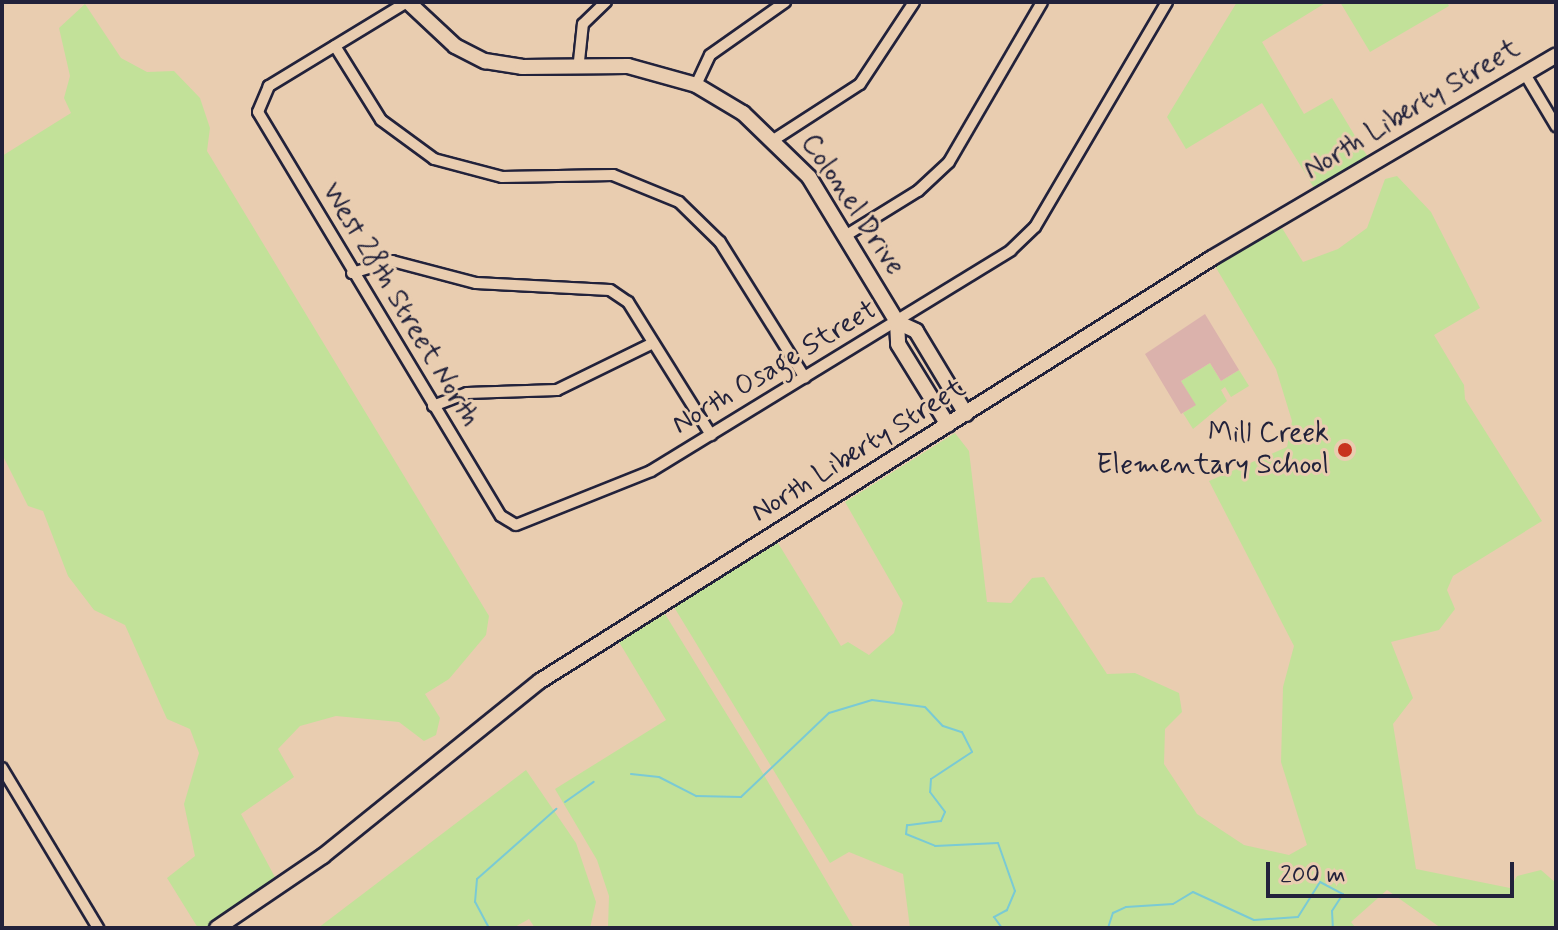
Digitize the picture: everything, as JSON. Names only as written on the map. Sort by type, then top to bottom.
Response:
[{"type":"main road","name":"Colonel Drive","points":[[407,2],[455,46],[485,61],[522,67],[579,61],[628,66],[696,85],[775,139],[845,236],[897,322],[898,344],[948,425]]},
{"type":"main road","name":"North Liberty Street","points":[[217,928],[323,856],[540,681],[1212,258],[1556,55]]},
{"type":"main road","name":"Colonel Drive","points":[[897,322],[916,331],[966,414]]},
{"type":"street","points":[[407,2],[335,46],[381,120],[434,159],[502,177],[613,175],[679,202],[720,242],[805,378]]},
{"type":"street","points":[[579,61],[583,24],[606,2]]},
{"type":"street","points":[[696,85],[710,55],[785,2]]},
{"type":"street","points":[[775,139],[860,84],[914,2]]},
{"type":"street","points":[[845,236],[918,191],[949,162],[1042,2]]},
{"type":"street","name":"North Osage Street","points":[[506,520],[524,525],[612,491],[711,435],[1011,250],[1035,227],[1167,2]]},
{"type":"street","name":"West 28th Street North","points":[[335,46],[269,86],[258,112],[352,273],[506,520]]},
{"type":"street","points":[[1525,74],[1556,126]]},
{"type":"street","points":[[352,273],[392,261],[476,283],[610,290],[628,302],[711,435]]},
{"type":"street","points":[[433,406],[467,393],[557,390],[653,343]]},
{"type":"street","points":[[2,768],[98,928]]},
{"type":"green space","points":[[1237,2],[1327,2],[1262,42],[1304,114],[1332,98],[1369,159],[1316,191],[1262,103],[1186,149],[1167,117]]},
{"type":"green space","points":[[1340,2],[1447,2],[1449,6],[1370,52]]},
{"type":"green space","points":[[85,4],[121,58],[147,72],[174,71],[200,98],[210,128],[207,151],[489,616],[486,635],[449,679],[425,694],[440,718],[436,735],[424,741],[399,722],[336,716],[300,726],[278,749],[294,777],[241,814],[276,879],[207,928],[198,928],[167,878],[195,856],[184,804],[199,753],[190,729],[167,719],[125,625],[94,610],[68,576],[43,511],[28,506],[2,454],[2,156],[71,113],[64,98],[70,76],[59,28]]},
{"type":"green space","points":[[1397,176],[1431,212],[1480,308],[1434,335],[1464,385],[1465,399],[1542,521],[1453,576],[1447,590],[1455,609],[1439,630],[1391,642],[1413,698],[1393,724],[1416,869],[1510,888],[1517,876],[1541,870],[1556,883],[1556,928],[1441,928],[1387,890],[1351,922],[1356,928],[910,928],[903,874],[849,852],[830,863],[674,607],[778,543],[841,646],[848,642],[869,655],[894,633],[903,603],[845,502],[955,433],[969,451],[987,602],[1011,603],[1032,578],[1044,577],[1107,674],[1135,673],[1179,693],[1182,712],[1165,729],[1164,764],[1197,814],[1244,845],[1289,855],[1307,845],[1281,762],[1283,687],[1294,646],[1209,481],[1287,447],[1292,421],[1276,369],[1215,266],[1282,228],[1303,262],[1338,249],[1367,228],[1385,179]]},
{"type":"green space","points":[[1210,363],[1221,381],[1239,370],[1249,386],[1231,397],[1225,387],[1221,390],[1227,401],[1193,429],[1183,413],[1195,405],[1181,381]]},
{"type":"green space","points":[[665,614],[854,928],[608,928],[609,896],[597,860],[555,789],[666,720],[619,642]]},
{"type":"green space","points":[[526,770],[576,843],[596,902],[590,928],[535,928],[529,919],[513,928],[318,928]]},
{"type":"building","name":"Mill Creek Elementary School","points":[[1205,314],[1239,370],[1221,381],[1210,363],[1181,381],[1196,405],[1181,414],[1145,354]]},
{"type":"waterway","points":[[631,774],[659,777],[696,796],[741,797],[829,713],[872,700],[925,707],[943,726],[962,732],[972,752],[931,779],[930,792],[945,812],[941,821],[907,825],[906,834],[935,846],[998,843],[1015,891],[1007,910],[994,917],[1002,928]]},
{"type":"waterway","points":[[565,802],[594,782]]},
{"type":"waterway","points":[[489,928],[475,902],[477,879],[556,809]]},
{"type":"waterway","points":[[1108,928],[1113,913],[1126,907],[1173,904],[1193,892],[1254,920],[1298,917],[1320,882],[1343,894],[1332,911],[1333,928]]},
{"type":"place","name":"Mill Creek Elementary School","points":[[1345,450]]}]
